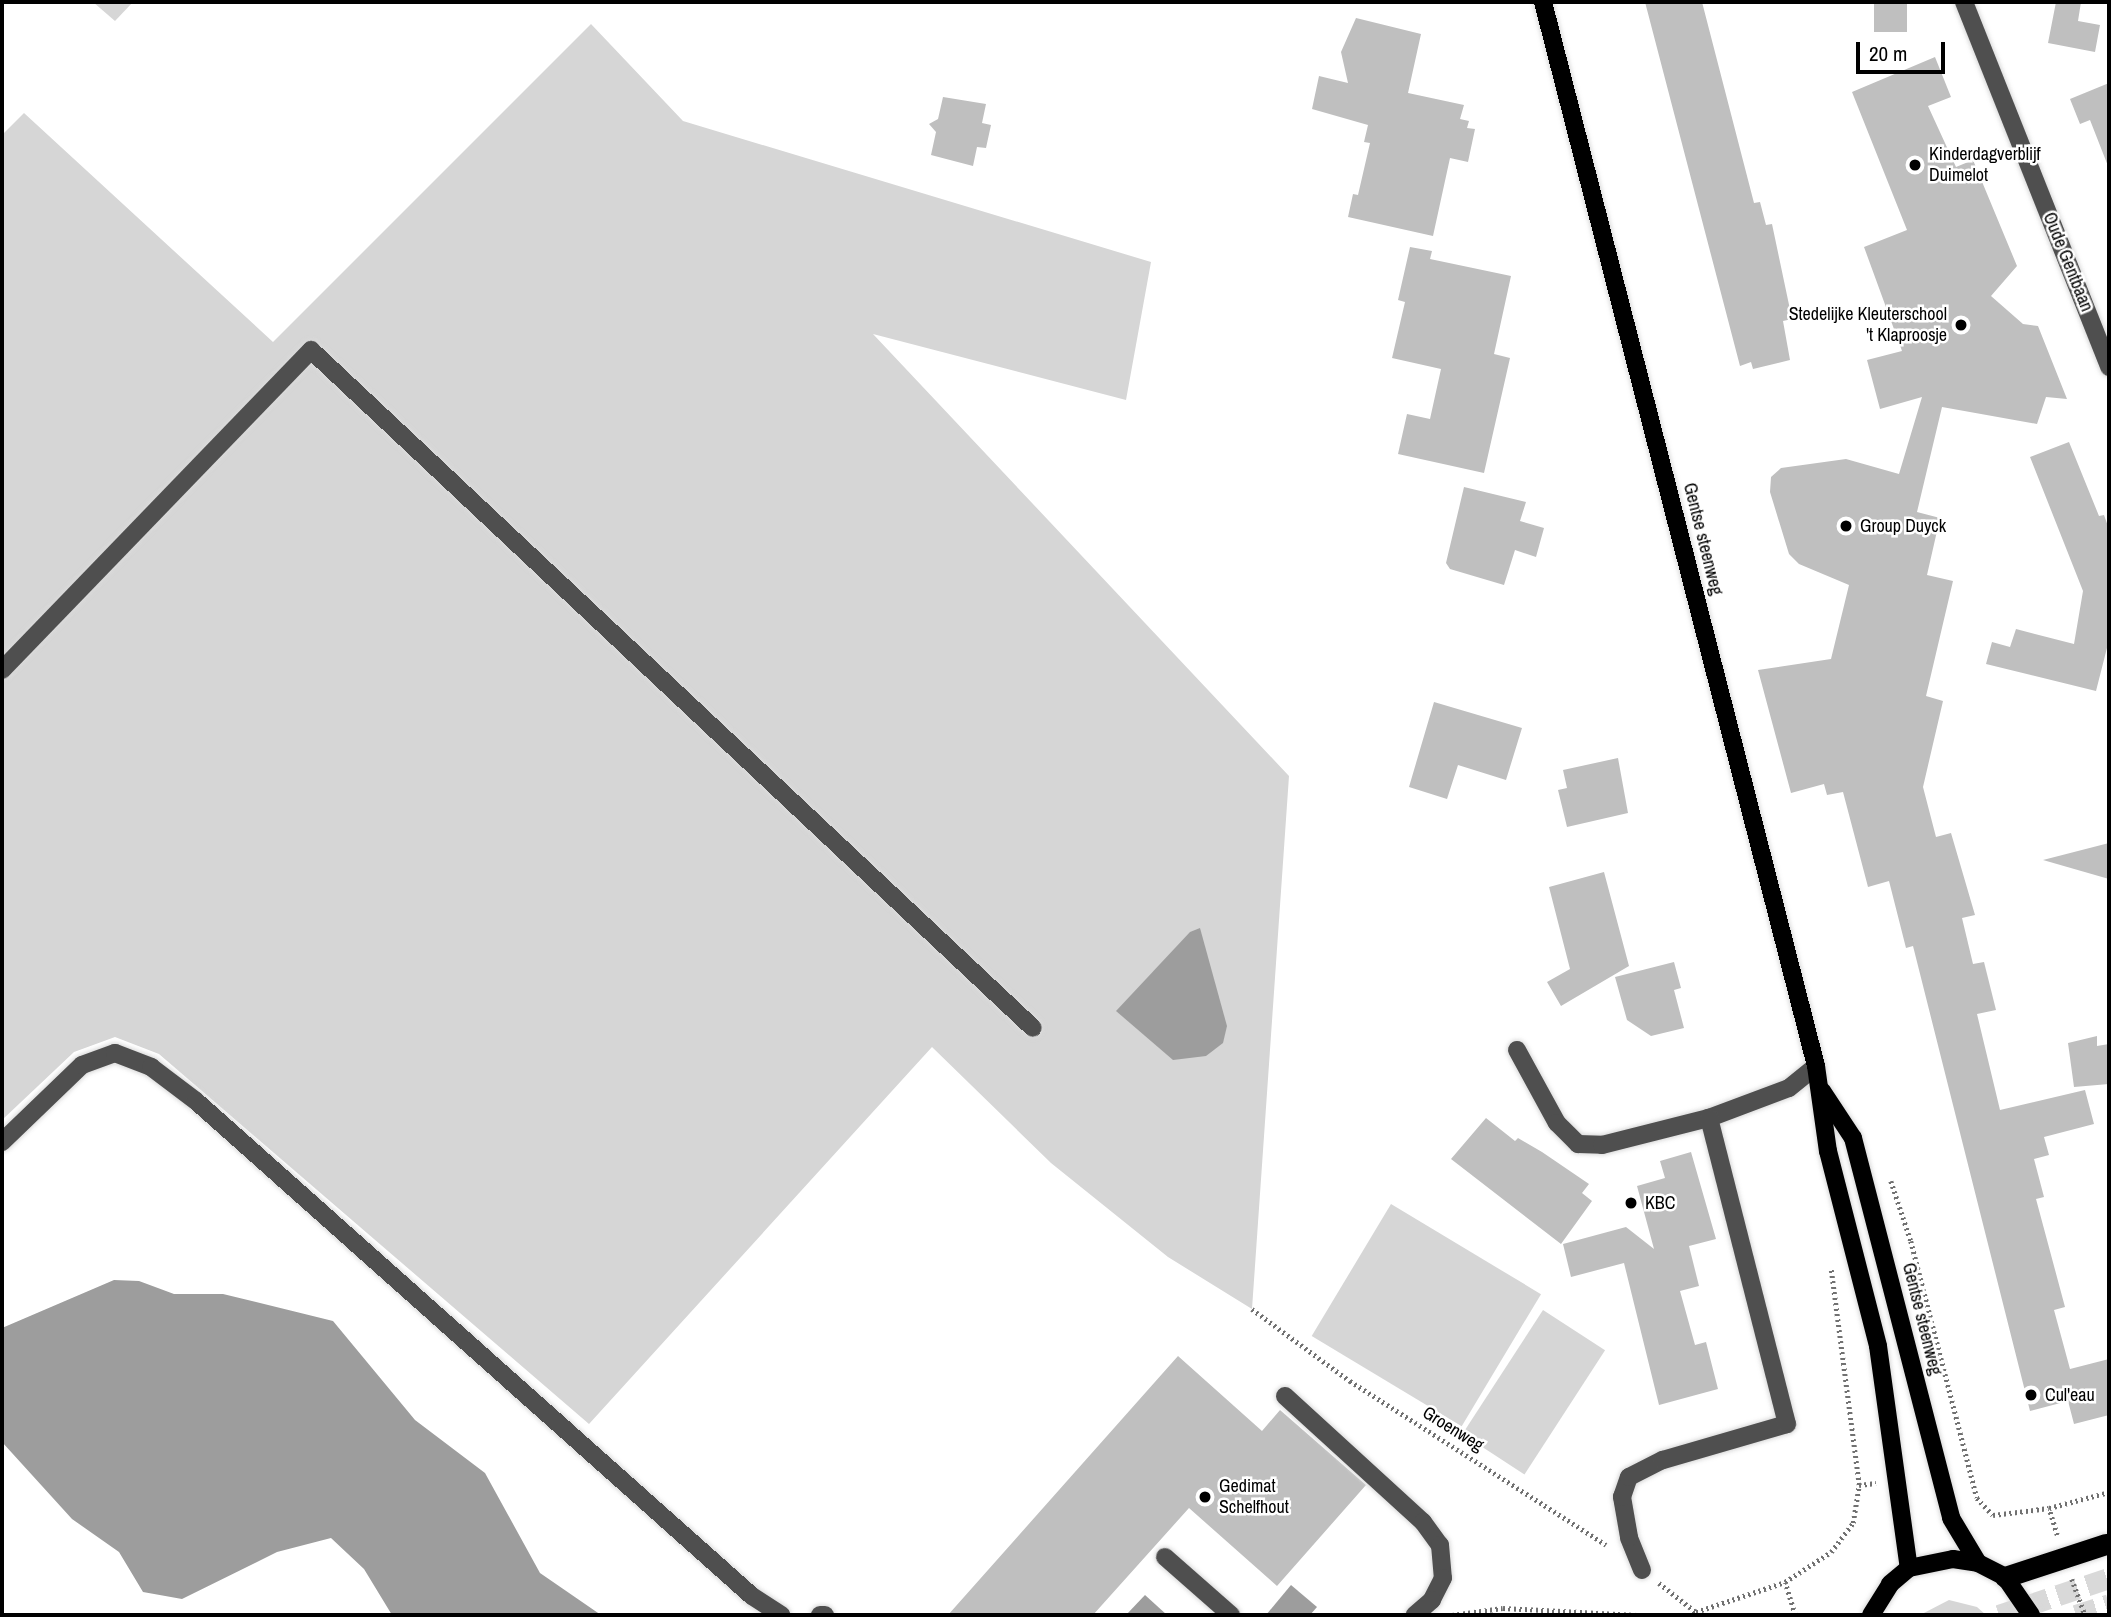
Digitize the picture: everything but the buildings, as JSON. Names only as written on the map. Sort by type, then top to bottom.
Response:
[{"type":"highway","points":[[2005,1577],[2108,1541]]},
{"type":"main road","name":"Gentse steenweg","points":[[1543,2],[1816,1066],[1828,1151],[1882,1369],[1909,1568]]},
{"type":"main road","name":"Gentse steenweg","points":[[1821,1088],[1853,1138],[1951,1518],[1978,1563]]},
{"type":"main road","points":[[1871,1615],[1890,1584],[1909,1568],[1953,1559],[1978,1563],[2005,1577],[2031,1615]]},
{"type":"street","name":"Oude Gentbaan","points":[[1964,2],[2109,366]]},
{"type":"street","points":[[2,670],[311,350],[1033,1028]]},
{"type":"street","points":[[1517,1050],[1557,1123],[1578,1144],[1602,1145],[1709,1118],[1789,1088],[1816,1066]]},
{"type":"street","points":[[2,1142],[82,1065],[115,1053],[151,1067],[196,1101],[752,1595],[781,1615]]},
{"type":"street","points":[[1642,1570],[1629,1537],[1622,1497],[1629,1478],[1663,1460],[1787,1424],[1709,1118]]},
{"type":"street","points":[[1285,1396],[1423,1522],[1440,1545],[1443,1578],[1432,1600],[1415,1615]]},
{"type":"street","points":[[1165,1557],[1231,1615]]},
{"type":"path","points":[[1890,1177],[1911,1241],[1977,1498],[1993,1515],[2049,1508],[2109,1492]]},
{"type":"path","points":[[1687,1615],[1785,1582],[1831,1552],[1853,1523],[1859,1485],[1829,1254]]},
{"type":"path","name":"Groenweg","points":[[1252,1309],[1350,1381],[1642,1570],[1696,1612]]},
{"type":"path","points":[[2049,1508],[2060,1544]]},
{"type":"path","points":[[1785,1582],[1795,1615]]},
{"type":"path","points":[[1452,1615],[1503,1608],[1637,1615]]},
{"type":"shaded area","points":[[93,2],[133,2],[115,21]]},
{"type":"shaded area","points":[[591,24],[683,121],[1151,262],[1126,400],[873,334],[1289,776],[1252,1309],[1168,1257],[1051,1163],[932,1047],[589,1424],[159,1054],[115,1037],[74,1052],[2,1120],[2,135],[24,113],[273,342]]},
{"type":"shaded area","points":[[1200,928],[1227,1026],[1223,1043],[1206,1056],[1173,1060],[1116,1011],[1190,932]]},
{"type":"shaded area","points":[[1391,1204],[1541,1294],[1462,1426],[1312,1336]]},
{"type":"shaded area","points":[[114,1280],[139,1281],[174,1294],[223,1294],[333,1321],[415,1420],[485,1473],[540,1573],[601,1615],[392,1615],[364,1569],[331,1538],[277,1552],[182,1599],[143,1592],[119,1552],[72,1519],[2,1442],[2,1328]]},
{"type":"shaded area","points":[[1543,1310],[1605,1350],[1524,1474],[1462,1434]]},
{"type":"shaded area","points":[[1291,1585],[1317,1607],[1310,1615],[1266,1615]]},
{"type":"shaded area","points":[[1145,1595],[1167,1615],[1126,1615]]},
{"type":"shaded area","points":[[1949,1600],[1977,1607],[1986,1615],[1920,1615]]},
{"type":"tunnel","points":[[1999,1615],[2109,1578]]},
{"type":"tunnel","points":[[2076,1615],[2109,1604]]},
{"type":"place","name":"Kinderdagverblijf Duimelot","points":[[1915,165]]},
{"type":"place","name":"Stedelijke Kleuterschool 't Klaproosje","points":[[1961,325]]},
{"type":"place","name":"Group Duyck","points":[[1846,526]]},
{"type":"place","name":"KBC","points":[[1631,1203]]},
{"type":"place","name":"Cul'eau","points":[[2031,1395]]},
{"type":"place","name":"Gedimat Schelfhout","points":[[1205,1497]]}]
